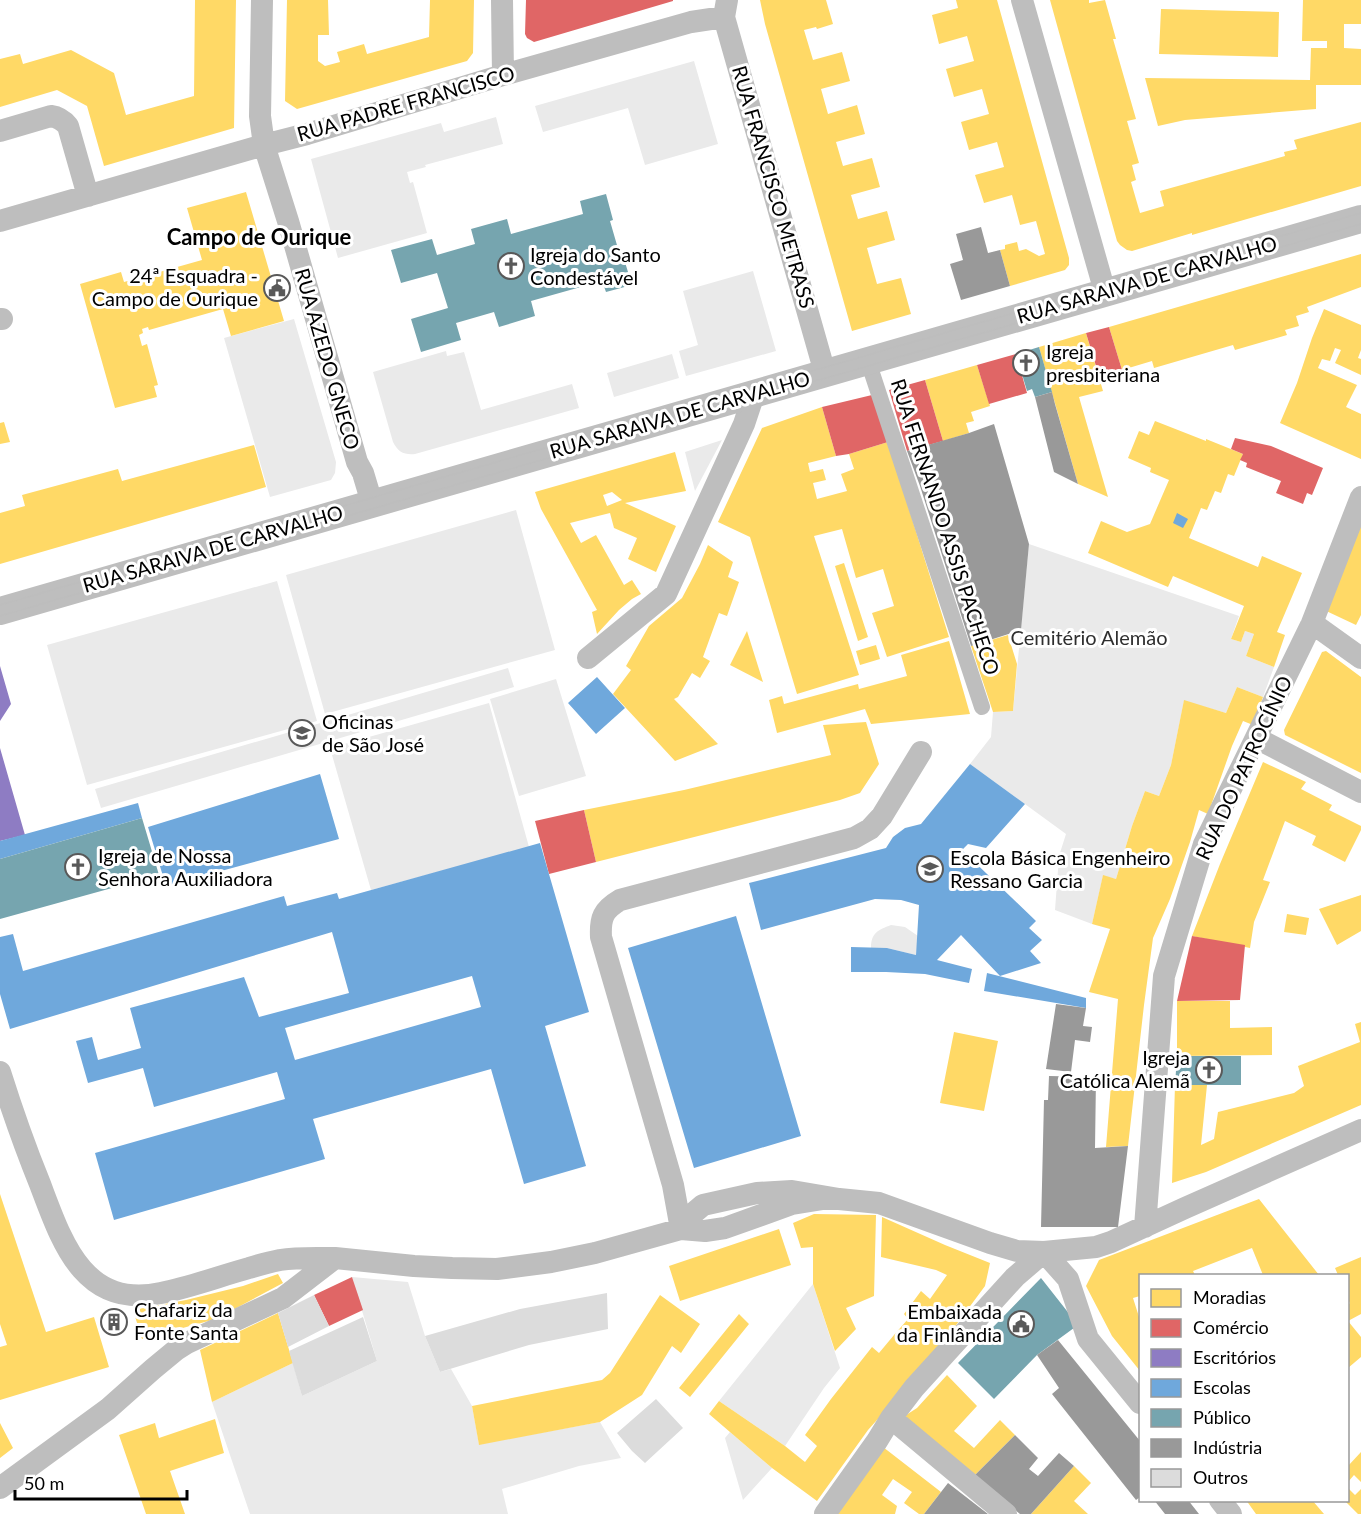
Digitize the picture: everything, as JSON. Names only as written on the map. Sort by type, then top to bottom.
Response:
[{"type":"street","name":"RUA AZEDO GNECO","points":[[262,0],[260,116],[264,145],[357,462],[363,472],[372,503]]},
{"type":"street","points":[[502,0],[503,75]]},
{"type":"street","points":[[1022,0],[1105,292]]},
{"type":"street","name":"RUA PADRE FRANCISCO","points":[[1,218],[88,196],[307,134],[691,22],[725,8]]},
{"type":"street","name":"RUA FRANCISCO METRASS","points":[[725,8],[825,373]]},
{"type":"street","points":[[0,131],[51,116],[64,121],[68,126],[88,196]]},
{"type":"street","name":"RUA SARAIVA DE CARVALHO","points":[[0,611],[1361,219]]},
{"type":"street","name":"RUA FERNANDO ASSIS PACHECO","points":[[868,360],[982,707]]},
{"type":"street","points":[[588,658],[666,594],[744,424],[753,394]]},
{"type":"street","name":"RUA DO PATROCÍNIO","points":[[1144,1227],[1164,976],[1204,844],[1312,623],[1361,497]]},
{"type":"street","points":[[1312,623],[1361,658]]},
{"type":"street","points":[[1256,738],[1361,792]]},
{"type":"street","points":[[681,1229],[673,1185],[601,937],[600,925],[604,913],[620,900],[854,838],[870,829],[882,816],[921,753]]},
{"type":"street","points":[[0,1072],[21,1136],[60,1237],[72,1258],[81,1269],[103,1286],[115,1292],[140,1296],[161,1293],[278,1260],[300,1258],[335,1258],[414,1266],[497,1269],[551,1262],[595,1253],[681,1229],[690,1216],[703,1205],[757,1193],[792,1191],[879,1203],[1017,1251],[1044,1252],[1096,1247],[1361,1130]]},
{"type":"street","points":[[1044,1252],[1068,1279],[1088,1339],[1139,1402]]},
{"type":"street","points":[[825,1514],[914,1388],[1015,1277],[1044,1252]]},
{"type":"street","points":[[0,1488],[108,1409],[176,1350],[283,1298],[335,1258]]},
{"type":"street","points":[[891,1418],[1006,1514]]},
{"type":"street","points":[[1222,1502],[1231,1514]]},
{"type":"green space","points":[[694,61],[718,144],[645,165],[628,108],[543,132],[535,106]]},
{"type":"green space","points":[[496,117],[503,144],[407,172],[410,183],[413,182],[427,233],[338,258],[311,159],[441,123],[444,132]]},
{"type":"green space","points":[[753,271],[776,351],[686,376],[679,351],[698,345],[683,291]]},
{"type":"green space","points":[[294,319],[336,462],[335,473],[331,480],[270,497],[224,338]]},
{"type":"green space","points":[[446,351],[447,356],[464,352],[481,410],[572,384],[579,408],[415,454],[402,452],[393,442],[373,372]]},
{"type":"green space","points":[[672,354],[679,378],[614,397],[607,373]]},
{"type":"green space","points":[[722,440],[695,491],[685,452]]},
{"type":"green space","points":[[516,510],[555,650],[325,714],[286,575]]},
{"type":"green space","name":"Cemitério Alemão","points":[[1029,544],[1239,616],[1231,639],[1241,642],[1245,631],[1254,634],[1246,656],[1274,667],[1263,697],[1237,687],[1226,713],[1184,701],[1171,765],[1159,796],[1145,791],[1116,879],[1103,876],[1092,924],[1055,910],[1059,856],[1066,834],[970,764],[991,737],[993,712],[1013,711]]},
{"type":"green space","points":[[277,581],[317,721],[87,785],[47,645]]},
{"type":"green space","points":[[508,668],[514,687],[101,808],[95,789]]},
{"type":"green space","points":[[556,679],[586,776],[519,796],[490,699]]},
{"type":"green space","points":[[489,703],[529,847],[371,890],[330,748]]},
{"type":"green space","points":[[891,925],[905,927],[918,936],[916,955],[887,948],[871,948],[872,939],[876,933]]},
{"type":"green space","points":[[352,1277],[408,1282],[425,1336],[440,1372],[451,1369],[472,1406],[479,1444],[600,1422],[621,1458],[579,1466],[502,1489],[508,1514],[250,1514],[212,1402],[293,1363],[302,1396],[377,1361]]},
{"type":"green space","points":[[813,1284],[840,1368],[785,1446],[719,1401]]},
{"type":"green space","points":[[730,1432],[772,1468],[743,1500],[725,1438]]},
{"type":"building: Moradias","points":[[195,0],[236,0],[234,128],[104,166],[87,106],[57,90],[0,107],[0,59],[20,54],[23,64],[71,50],[114,73],[126,115],[194,96]]},
{"type":"building: Moradias","points":[[287,0],[328,0],[329,35],[318,35],[318,61],[325,66],[340,62],[337,52],[364,44],[367,54],[429,37],[430,0],[474,0],[473,53],[467,61],[297,109],[285,101]]},
{"type":"building: Moradias","points":[[760,0],[826,0],[833,24],[804,30],[813,60],[842,52],[850,81],[821,89],[828,114],[857,105],[865,134],[836,142],[843,166],[872,158],[880,187],[851,195],[858,219],[887,211],[895,240],[867,248],[877,284],[901,278],[911,314],[852,331]]},
{"type":"building: Moradias","points":[[956,0],[997,0],[1069,258],[1069,265],[1065,270],[1010,286],[1000,250],[1005,249],[1005,245],[1017,242],[1019,251],[1026,249],[1039,256],[1045,254],[1036,221],[1020,225],[1012,195],[984,203],[975,175],[1004,167],[997,142],[969,150],[961,122],[989,114],[982,89],[954,97],[946,69],[974,61],[967,36],[939,44],[932,15],[958,8]]},
{"type":"building: Moradias","points":[[1050,0],[1089,0],[1089,3],[1105,0],[1116,39],[1113,39],[1136,119],[1127,121],[1139,163],[1132,165],[1136,180],[1131,182],[1140,213],[1164,206],[1160,191],[1285,156],[1284,152],[1297,149],[1294,140],[1361,122],[1361,186],[1192,235],[1192,233],[1132,251],[1127,250],[1117,241]]},
{"type":"building: Moradias","points":[[1303,0],[1361,0],[1361,24],[1344,24],[1344,48],[1361,49],[1361,85],[1316,85],[1316,109],[1185,120],[1158,126],[1145,78],[1310,80],[1311,48],[1327,48],[1327,41],[1302,41]]},
{"type":"building: Moradias","points":[[1161,9],[1279,12],[1278,57],[1159,54]]},
{"type":"building: Moradias","points":[[246,192],[284,321],[231,336],[223,309],[149,330],[148,327],[142,329],[143,333],[139,335],[142,346],[147,344],[158,385],[154,386],[157,397],[115,408],[80,284],[121,272],[124,282],[202,260],[187,208]]},
{"type":"building: Moradias","points":[[1361,254],[1361,287],[1307,307],[1309,312],[1296,316],[1299,326],[1285,330],[1287,335],[1235,350],[1233,345],[1154,368],[1152,361],[1122,370],[1109,327]]},
{"type":"building: Moradias","points":[[1324,309],[1361,325],[1361,350],[1358,358],[1361,359],[1361,375],[1335,363],[1341,350],[1335,348],[1330,361],[1322,359],[1318,368],[1357,385],[1346,407],[1361,414],[1361,459],[1280,423]]},
{"type":"building: Moradias","points":[[1086,333],[1103,391],[1079,397],[1108,497],[1078,484],[1039,347]]},
{"type":"building: Moradias","points":[[977,365],[990,406],[971,412],[974,421],[966,423],[969,433],[943,441],[925,380]]},
{"type":"building: Moradias","points":[[822,407],[836,456],[808,463],[810,472],[823,469],[826,480],[813,483],[817,499],[847,491],[841,474],[854,469],[849,454],[888,442],[949,637],[887,657],[872,613],[894,606],[883,569],[856,578],[842,529],[814,536],[859,675],[797,694],[750,537],[718,522],[762,428]]},
{"type":"building: Moradias","points":[[1155,421],[1243,454],[1234,476],[1228,474],[1221,493],[1215,491],[1207,510],[1201,508],[1189,538],[1258,567],[1262,556],[1302,573],[1277,632],[1285,635],[1274,667],[1246,656],[1254,634],[1245,631],[1241,642],[1231,639],[1244,606],[1173,576],[1168,587],[1088,553],[1101,521],[1127,532],[1150,524],[1169,480],[1150,472],[1151,468],[1128,458],[1139,431],[1149,435]]},
{"type":"building: Moradias","points":[[4,422],[10,442],[0,444],[0,423]]},
{"type":"building: Moradias","points":[[254,445],[266,487],[0,564],[0,513],[25,506],[22,495],[118,469],[122,481]]},
{"type":"building: Moradias","points":[[675,452],[686,491],[625,503],[676,526],[656,572],[628,559],[637,538],[614,528],[610,513],[570,523],[581,543],[596,535],[624,585],[632,580],[641,594],[619,610],[597,634],[592,612],[597,610],[541,509],[535,492]],"holes":[[[612,492],[622,500],[607,506],[603,495]]]},
{"type":"building: Moradias","points":[[1361,525],[1361,615],[1356,625],[1322,609]]},
{"type":"building: Moradias","points":[[708,545],[733,562],[728,577],[739,582],[727,616],[719,613],[703,657],[710,661],[700,678],[692,673],[678,697],[674,699],[718,744],[675,761],[613,694],[631,670],[626,666],[649,626],[682,598]]},
{"type":"building: Moradias","points":[[844,563],[868,637],[858,641],[835,566]]},
{"type":"building: Moradias","points":[[747,631],[763,682],[730,665]]},
{"type":"building: Moradias","points":[[1008,635],[1017,664],[1013,711],[993,712],[971,646]]},
{"type":"building: Moradias","points":[[949,641],[970,714],[871,724],[865,709],[777,733],[769,700],[782,696],[784,704],[858,684],[859,689],[907,676],[901,655]]},
{"type":"building: Moradias","points":[[876,645],[880,659],[860,665],[856,651]]},
{"type":"building: Moradias","points":[[1326,651],[1361,677],[1361,773],[1285,735],[1284,730],[1322,652]]},
{"type":"building: Moradias","points":[[1237,687],[1263,697],[1253,725],[1243,721],[1208,814],[1199,810],[1170,899],[1153,938],[1128,1146],[1106,1147],[1118,999],[1089,992],[1110,929],[1092,924],[1103,875],[1116,879],[1145,791],[1159,796],[1171,765],[1184,700],[1226,713]]},
{"type":"building: Moradias","points":[[866,722],[879,764],[860,793],[596,862],[584,810],[684,790],[831,755],[823,725]]},
{"type":"building: Moradias","points":[[1263,762],[1306,782],[1301,789],[1332,805],[1329,810],[1361,826],[1361,830],[1345,862],[1312,845],[1316,836],[1285,821],[1263,880],[1270,882],[1254,922],[1250,948],[1192,936],[1220,864]]},
{"type":"building: Moradias","points":[[1361,895],[1361,931],[1337,945],[1319,909]]},
{"type":"building: Moradias","points":[[1287,914],[1309,918],[1306,935],[1284,932]]},
{"type":"building: Moradias","points":[[1177,1001],[1230,1001],[1230,1028],[1272,1027],[1272,1055],[1177,1056]]},
{"type":"building: Moradias","points":[[1361,1022],[1361,1105],[1206,1172],[1172,1183],[1175,1085],[1207,1085],[1201,1145],[1214,1139],[1218,1112],[1294,1093],[1304,1086],[1298,1066],[1360,1042],[1355,1024]]},
{"type":"building: Moradias","points":[[954,1032],[998,1041],[984,1111],[940,1103]]},
{"type":"building: Moradias","points":[[0,1194],[46,1332],[94,1317],[109,1367],[0,1400],[0,1347],[7,1345],[0,1324]]},
{"type":"building: Moradias","points":[[1259,1199],[1318,1274],[1263,1274],[1252,1248],[1193,1271],[1194,1274],[1139,1274],[1139,1296],[1133,1298],[1139,1317],[1139,1370],[1112,1336],[1086,1286],[1099,1260]]},
{"type":"building: Moradias","points":[[814,1214],[876,1215],[874,1296],[846,1308],[856,1329],[835,1351],[813,1284],[813,1247],[801,1248],[793,1223]]},
{"type":"building: Moradias","points":[[882,1217],[990,1263],[985,1286],[928,1363],[868,1430],[817,1501],[772,1468],[709,1414],[719,1401],[805,1462],[817,1446],[805,1435],[831,1399],[872,1347],[879,1353],[908,1319],[904,1314],[921,1291],[930,1299],[947,1275],[936,1270],[881,1257]]},
{"type":"building: Moradias","points":[[779,1229],[791,1265],[680,1301],[669,1266]]},
{"type":"building: Moradias","points":[[1361,1257],[1361,1314],[1349,1320],[1349,1274],[1338,1274],[1335,1268]]},
{"type":"building: Moradias","points":[[278,1274],[283,1283],[216,1319],[142,1339],[133,1310],[243,1286]]},
{"type":"building: Moradias","points":[[660,1295],[700,1324],[681,1353],[672,1346],[642,1395],[600,1422],[479,1445],[472,1406],[602,1380],[610,1373]]},
{"type":"building: Moradias","points":[[278,1313],[293,1363],[212,1402],[200,1350]]},
{"type":"building: Moradias","name":"Chafariz da Fonte Santa","points":[[124,1314],[127,1323],[104,1329],[102,1321]]},
{"type":"building: Moradias","points":[[739,1314],[749,1324],[690,1397],[679,1388]]},
{"type":"building: Moradias","points":[[1349,1322],[1361,1337],[1361,1357],[1349,1367]]},
{"type":"building: Moradias","points":[[947,1375],[977,1406],[954,1431],[974,1448],[1000,1420],[1015,1435],[974,1476],[903,1417],[917,1408]]},
{"type":"building: Moradias","points":[[215,1419],[224,1453],[170,1471],[185,1514],[146,1514],[119,1435],[155,1423],[159,1438]]},
{"type":"building: Moradias","points":[[0,1423],[13,1448],[0,1458]]},
{"type":"building: Moradias","points":[[883,1447],[941,1492],[924,1514],[919,1514],[904,1503],[912,1492],[893,1479],[882,1495],[897,1506],[895,1514],[835,1514]]},
{"type":"building: Moradias","points":[[1361,1452],[1361,1482],[1354,1475],[1349,1481],[1349,1465]]},
{"type":"building: Moradias","points":[[1074,1466],[1091,1483],[1074,1501],[1088,1514],[1031,1514]]},
{"type":"building: Moradias","points":[[1349,1489],[1355,1495],[1361,1489],[1361,1514],[1358,1514],[1346,1502],[1349,1502]]},
{"type":"building: Moradias","points":[[1247,1502],[1314,1502],[1324,1514],[1256,1514]]},
{"type":"building: Comércio","points":[[526,0],[673,1],[534,42],[525,34]]},
{"type":"building: Comércio","points":[[1109,327],[1122,370],[1099,376],[1086,333]]},
{"type":"building: Comércio","points":[[1016,354],[1027,393],[989,404],[977,365]]},
{"type":"building: Comércio","points":[[925,380],[943,441],[907,451],[889,390]]},
{"type":"building: Comércio","points":[[872,395],[888,442],[836,456],[822,407]]},
{"type":"building: Comércio","points":[[1235,438],[1271,446],[1323,468],[1312,495],[1307,493],[1303,504],[1276,493],[1281,481],[1246,467],[1247,463],[1240,460],[1243,454],[1231,449]]},
{"type":"building: Comércio","points":[[584,810],[596,862],[549,874],[535,821]]},
{"type":"building: Comércio","points":[[1192,936],[1245,945],[1240,1000],[1177,1001]]},
{"type":"building: Comércio","points":[[352,1277],[363,1310],[329,1326],[314,1295]]},
{"type":"building: Escritórios","points":[[0,666],[11,704],[0,721]]},
{"type":"building: Escritórios","points":[[0,748],[25,835],[0,841]]},
{"type":"building: Escolas","points":[[1177,513],[1188,519],[1183,528],[1173,523]]},
{"type":"building: Escolas","points":[[597,677],[625,708],[596,734],[568,703]]},
{"type":"building: Escolas","name":"Escola Básica Engenheiro Ressano Garcia","points":[[970,764],[1025,804],[986,848],[968,844],[962,850],[1036,921],[1029,928],[1042,940],[1030,951],[1041,963],[1000,976],[961,935],[937,960],[972,969],[969,983],[925,974],[851,972],[851,947],[887,948],[916,955],[919,905],[901,900],[875,899],[761,930],[749,883],[886,848],[893,837],[905,828],[921,824]]},
{"type":"building: Escolas","points":[[320,774],[339,839],[166,886],[148,827]]},
{"type":"building: Escolas","points":[[138,803],[142,818],[0,859],[0,841]]},
{"type":"building: Escolas","points":[[540,843],[589,1012],[545,1026],[586,1166],[524,1184],[491,1069],[313,1119],[325,1159],[114,1220],[95,1153],[285,1099],[277,1072],[154,1107],[143,1068],[88,1083],[76,1041],[92,1037],[98,1060],[141,1048],[130,1008],[244,977],[259,1017],[349,993],[332,932],[10,1029],[0,994],[0,937],[13,934],[23,971],[284,896],[287,906],[337,893],[339,899]],"holes":[[[472,976],[481,1007],[295,1060],[285,1028]]]},
{"type":"building: Escolas","points":[[736,916],[801,1136],[694,1168],[628,948]]},
{"type":"building: Escolas","points":[[987,973],[1086,998],[1086,1008],[984,991]]},
{"type":"building: Público","name":"Igreja do Santo Condestável","points":[[606,194],[613,220],[610,221],[621,259],[624,259],[632,285],[606,292],[602,281],[531,301],[535,316],[499,327],[494,312],[456,323],[461,340],[421,352],[411,319],[448,308],[437,273],[401,283],[391,250],[432,239],[437,255],[475,244],[471,229],[507,219],[511,234],[583,214],[580,201]]},
{"type":"building: Público","points":[[1039,347],[1052,392],[1035,397],[1032,389],[1027,391],[1016,354]]},
{"type":"building: Público","name":"Igreja de Nossa Senhora Auxiliadora","points":[[142,818],[159,875],[0,919],[0,859]]},
{"type":"building: Público","name":"Igreja Católica Alemã","points":[[1177,1056],[1241,1056],[1241,1085],[1175,1085]]},
{"type":"building: Público","points":[[1041,1278],[1078,1325],[1037,1355],[994,1399],[958,1363]]},
{"type":"building: Indústria","points":[[981,227],[988,253],[1000,250],[1010,286],[961,300],[950,264],[963,260],[956,234]]},
{"type":"building: Indústria","points":[[1052,392],[1078,484],[1054,472],[1035,397]]},
{"type":"building: Indústria","points":[[994,424],[1029,544],[1021,630],[971,646],[907,451]]},
{"type":"building: Indústria","points":[[1056,1004],[1086,1008],[1083,1026],[1092,1027],[1090,1042],[1075,1040],[1071,1072],[1046,1069]]},
{"type":"building: Indústria","points":[[1049,1076],[1096,1077],[1095,1148],[1128,1146],[1118,1227],[1041,1227],[1044,1100],[1048,1100]]},
{"type":"building: Indústria","points":[[1058,1340],[1139,1440],[1139,1498],[1136,1500],[1052,1394],[1059,1388],[1037,1355]]},
{"type":"building: Indústria","points":[[1015,1435],[1038,1458],[1029,1469],[1038,1476],[1059,1453],[1074,1466],[1031,1514],[1020,1514],[974,1476]]},
{"type":"building: Indústria","points":[[948,1483],[988,1514],[924,1514]]},
{"type":"building: Indústria","points":[[1156,1502],[1190,1502],[1199,1514],[1165,1514]]},
{"type":"building: Outros","points":[[607,1293],[608,1329],[529,1345],[440,1372],[425,1336],[520,1309]]},
{"type":"building: Outros","points":[[314,1295],[329,1326],[288,1347],[278,1313]]},
{"type":"building: Outros","points":[[363,1317],[377,1361],[302,1396],[289,1351]]},
{"type":"building: Outros","points":[[656,1399],[683,1428],[645,1463],[617,1433]]},
{"type":"tram line","points":[[0,605],[1361,213]]},
{"type":"tram line","points":[[0,616],[1361,224]]},
{"type":"place","name":"Igreja do Santo Condestável","points":[[511,266]]},
{"type":"place","name":"24ª Esquadra - Campo de Ourique","points":[[277,288]]},
{"type":"place","name":"Igreja presbiteriana","points":[[1026,363]]},
{"type":"place","name":"Oficinas de São José","points":[[302,733]]},
{"type":"place","name":"Igreja de Nossa Senhora Auxiliadora","points":[[78,867]]},
{"type":"place","name":"Escola Básica Engenheiro Ressano Garcia","points":[[930,869]]},
{"type":"place","name":"Igreja Católica Alemã","points":[[1209,1070]]},
{"type":"place","name":"Chafariz da Fonte Santa","points":[[114,1322]]},
{"type":"place","name":"Embaixada da Finlândia","points":[[1021,1324]]},
{"type":"district","name":"Campo de Ourique","points":[[259,237]]}]
